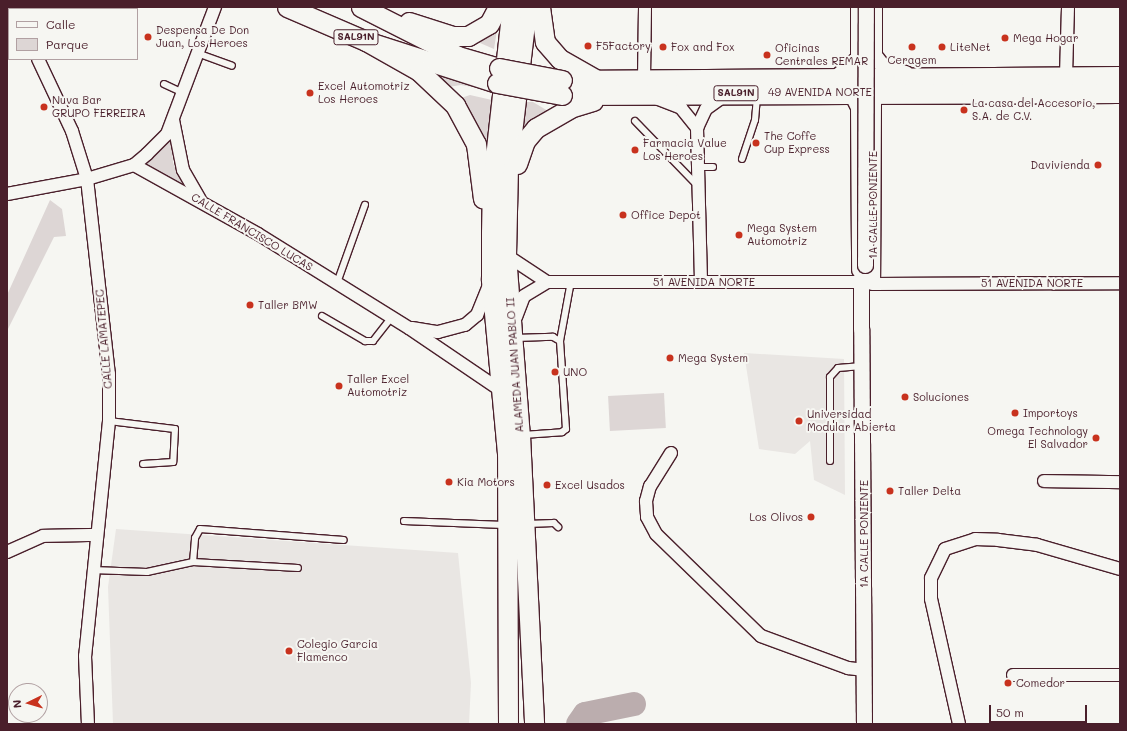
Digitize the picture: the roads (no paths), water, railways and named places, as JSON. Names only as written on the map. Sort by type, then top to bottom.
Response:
[{"type":"main road","name":"SAL91N","points":[[287,7],[366,41],[434,54]]},
{"type":"main road","points":[[364,8],[463,36],[485,28],[498,7]]},
{"type":"main road","name":"ALAMEDA JUAN PABLO II","points":[[512,7],[492,184],[491,279],[504,392],[534,724]]},
{"type":"main road","name":"ALAMEDA JUAN PABLO II","points":[[508,724],[520,435],[514,333],[506,255],[508,167],[527,7]]},
{"type":"main road","points":[[540,7],[546,42],[560,59],[598,81]]},
{"type":"main road","name":"SAL91N","points":[[364,8],[434,54]]},
{"type":"main road","points":[[366,41],[433,82],[455,104],[469,127],[476,144],[491,279]]},
{"type":"main road","name":"49 AVENIDA NORTE","points":[[434,54],[498,75],[614,97],[642,88],[837,84],[911,84],[1120,92]]},
{"type":"main road","name":"49 AVENIDA NORTE","points":[[911,84],[1066,74],[1120,76]]},
{"type":"main road","name":"49 AVENIDA NORTE","points":[[562,87],[598,81],[642,88],[730,93],[757,100],[837,84]]},
{"type":"main road","points":[[506,255],[519,154],[525,141],[555,115],[614,97]]},
{"type":"street","points":[[7,194],[87,179],[134,165],[160,142],[173,119],[215,7]]},
{"type":"street","points":[[645,7],[642,88],[682,108],[697,128]]},
{"type":"street","points":[[858,7],[858,58],[860,62],[868,64],[874,55],[874,7]]},
{"type":"street","name":"1A CALLE PONIENTE","points":[[866,7],[866,283]]},
{"type":"street","points":[[1066,74],[1068,7]]},
{"type":"street","points":[[874,55],[884,68],[911,84]]},
{"type":"street","points":[[858,58],[837,84],[850,96],[858,107],[864,100],[871,101],[873,107],[886,96],[911,84]]},
{"type":"street","name":"CALLE LAMATEPEC","points":[[38,60],[72,131],[87,179],[109,374],[109,421],[92,570],[85,656],[88,724]]},
{"type":"street","points":[[701,281],[697,128],[706,109],[730,93]]},
{"type":"street","name":"1A CALLE PONIENTE","points":[[858,107],[858,265],[866,283]]},
{"type":"street","name":"1A CALLE PONIENTE","points":[[864,724],[863,366],[873,107]]},
{"type":"street","points":[[173,119],[183,170],[201,201]]},
{"type":"street","name":"CALLE FRANCISCO LUCAS","points":[[134,165],[201,201],[337,282],[504,392]]},
{"type":"street","points":[[506,255],[547,282],[519,303],[514,333]]},
{"type":"street","name":"CALLE FRANCISCO LUCAS","points":[[409,328],[438,332],[465,325],[477,315],[491,279]]},
{"type":"street","name":"51 AVENIDA NORTE","points":[[547,282],[701,281],[866,283],[1120,283]]},
{"type":"street","points":[[671,453],[650,486],[646,501],[647,517],[656,534],[761,636],[848,668],[864,670]]},
{"type":"street","points":[[1044,481],[1120,482]]},
{"type":"street","points":[[7,552],[43,536],[96,535]]},
{"type":"street","points":[[959,724],[931,599],[931,578],[945,549],[975,539],[998,540],[1037,545],[1120,570]]},
{"type":"street","points":[[1013,675],[1120,676]]},
{"type":"lane","points":[[197,53],[232,66]]},
{"type":"lane","points":[[164,84],[183,93]]},
{"type":"lane","points":[[742,159],[757,100]]},
{"type":"lane","points":[[635,121],[699,188]]},
{"type":"lane","points":[[680,167],[691,169],[698,165],[713,167]]},
{"type":"lane","points":[[337,282],[365,205]]},
{"type":"lane","points":[[520,435],[562,432],[566,429],[560,341],[571,281]]},
{"type":"lane","points":[[322,316],[366,341],[373,341],[392,317]]},
{"type":"lane","points":[[514,333],[552,337],[560,341]]},
{"type":"lane","points":[[830,461],[830,377],[838,368],[863,366]]},
{"type":"lane","points":[[109,421],[175,429],[173,462],[143,464]]},
{"type":"lane","points":[[404,521],[516,525],[554,524],[558,527]]},
{"type":"lane","points":[[193,562],[195,538],[200,530],[344,540]]},
{"type":"lane","points":[[92,570],[147,572],[193,562],[298,568]]},
{"type":"waterway","points":[[578,724],[585,714],[634,704]]},
{"type":"place","name":"Despensa De Don Juan, Los Heroes","points":[[148,37]]},
{"type":"place","name":"Mega Hogar","points":[[1005,38]]},
{"type":"place","name":"F5Factory","points":[[588,46]]},
{"type":"place","name":"Fox and Fox","points":[[663,47]]},
{"type":"place","name":"Ceragem","points":[[912,47]]},
{"type":"place","name":"LiteNet","points":[[942,47]]},
{"type":"place","name":"Oficinas Centrales REMAR","points":[[767,55]]},
{"type":"place","name":"Excel Automotriz Los Heroes","points":[[310,93]]},
{"type":"place","name":"Nuva Bar GRUPO FERREIRA","points":[[44,107]]},
{"type":"place","name":"La casa del Accesorio, S.A. de C.V.","points":[[964,110]]},
{"type":"place","name":"The Coffe Cup Express","points":[[756,143]]},
{"type":"place","name":"Farmacia Value Los Heroes","points":[[635,150]]},
{"type":"place","name":"Davivienda","points":[[1098,165]]},
{"type":"place","name":"Office Depot","points":[[623,215]]},
{"type":"place","name":"Mega System Automotriz","points":[[739,235]]},
{"type":"place","name":"Taller BMW","points":[[250,305]]},
{"type":"place","name":"Mega System","points":[[670,358]]},
{"type":"place","name":"UNO","points":[[555,372]]},
{"type":"place","name":"Taller Excel Automotriz","points":[[339,386]]},
{"type":"place","name":"Soluciones","points":[[905,397]]},
{"type":"place","name":"Importoys","points":[[1015,413]]},
{"type":"place","name":"Universidad Modular Abierta","points":[[799,421]]},
{"type":"place","name":"Omega Technology El Salvador","points":[[1096,438]]},
{"type":"place","name":"Kia Motors","points":[[449,482]]},
{"type":"place","name":"Excel Usados","points":[[547,485]]},
{"type":"place","name":"Taller Delta","points":[[890,491]]},
{"type":"place","name":"Los Olivos","points":[[811,517]]},
{"type":"place","name":"Colegio Garcia Flamenco","points":[[289,651]]},
{"type":"place","name":"Comedor","points":[[1008,683]]}]
